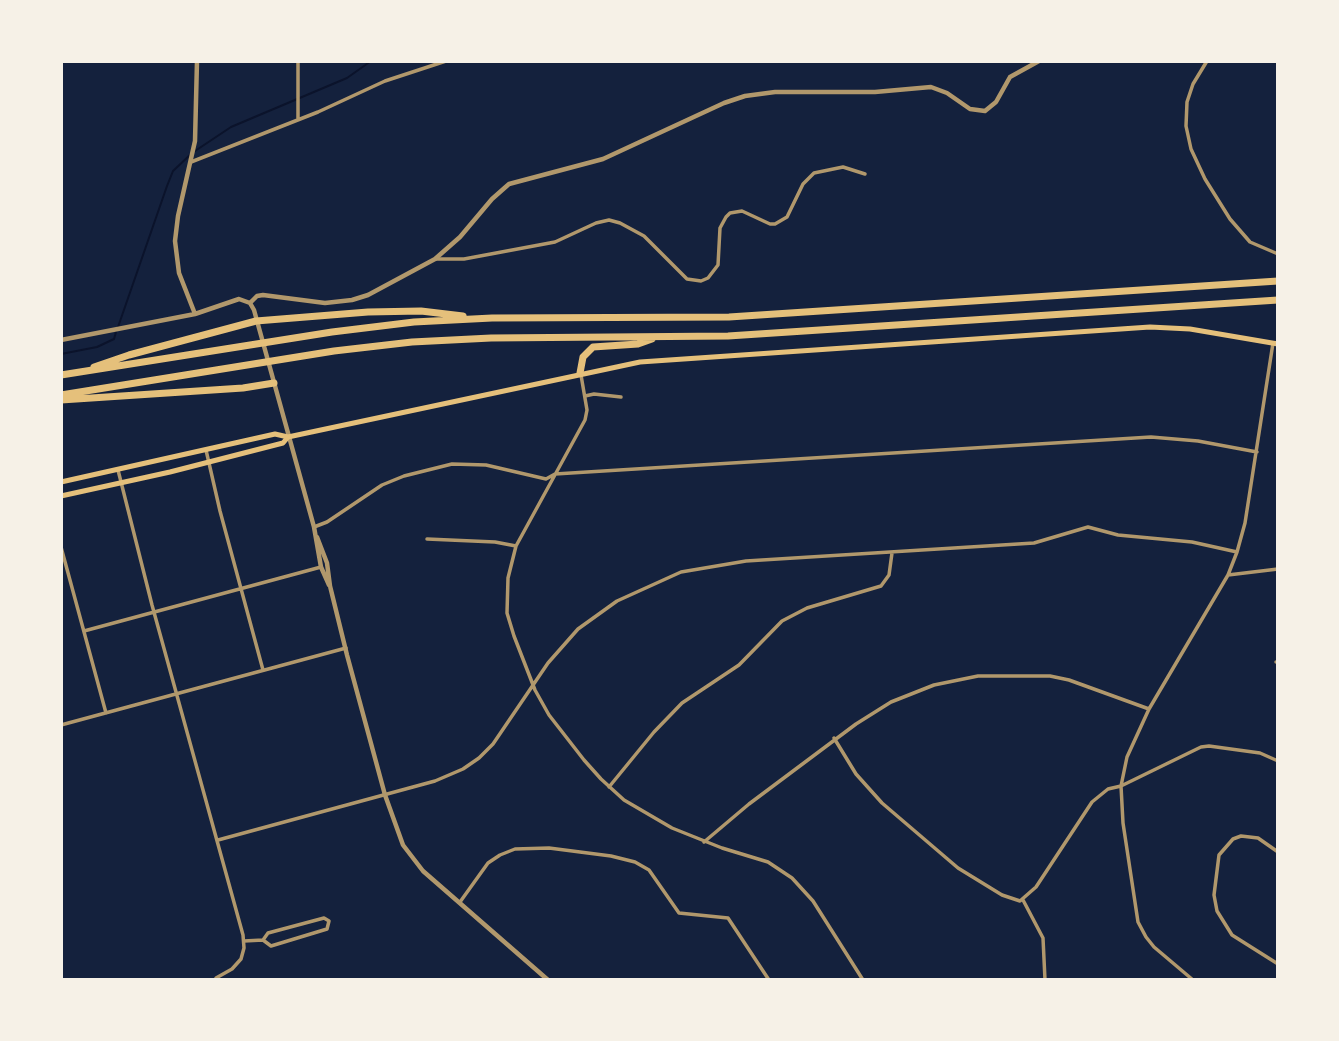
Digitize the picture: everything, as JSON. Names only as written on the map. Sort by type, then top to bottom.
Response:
[{"type":"highway","points":[[61,375],[373,326],[492,318],[677,319],[774,315],[1278,281]]},
{"type":"highway","points":[[61,397],[370,346],[451,339],[794,333],[1278,300]]},
{"type":"highway","points":[[74,373],[129,355],[256,321],[340,313],[421,312],[492,318]]},
{"type":"highway","points":[[580,373],[583,357],[593,347],[638,345],[657,337]]},
{"type":"highway","points":[[61,397],[231,389],[274,383]]},
{"type":"main road","points":[[61,482],[275,434],[288,437],[580,373],[654,360],[1140,327],[1190,330],[1275,343]]},
{"type":"main road","points":[[61,496],[121,484],[283,443],[288,437]]},
{"type":"street","points":[[195,314],[181,283],[175,251],[178,216],[196,127],[197,61]]},
{"type":"street","points":[[298,61],[298,119]]},
{"type":"street","points":[[191,162],[385,81],[446,61]]},
{"type":"street","points":[[250,303],[257,296],[264,295],[325,303],[352,300],[377,291],[435,258],[460,237],[492,199],[509,184],[603,159],[735,99],[764,93],[875,92],[931,87],[947,93],[970,109],[985,111],[996,102],[1010,77],[1038,61]]},
{"type":"street","points":[[1207,61],[1193,84],[1187,102],[1186,126],[1191,149],[1205,179],[1234,225],[1255,246],[1278,254]]},
{"type":"street","points":[[435,258],[464,259],[555,242],[609,220],[644,236],[687,279],[701,281],[708,278],[718,265],[720,228],[726,216],[742,211],[775,224],[787,217],[803,184],[814,173],[843,167],[865,174]]},
{"type":"street","points":[[61,340],[195,314],[239,299],[250,303]]},
{"type":"street","points":[[250,303],[314,527],[327,563],[330,586],[395,828],[409,855],[423,871],[548,980]]},
{"type":"street","points":[[1193,980],[1154,947],[1138,922],[1123,823],[1121,786],[1127,757],[1149,709],[1228,575],[1237,552],[1245,523],[1275,343]]},
{"type":"street","points":[[580,373],[587,410],[585,420],[516,546],[508,578],[507,612],[532,684],[549,715],[566,738],[624,800],[704,842],[768,862],[792,877],[813,901],[863,980]]},
{"type":"street","points":[[585,396],[594,394],[621,397]]},
{"type":"street","points":[[314,527],[327,522],[382,485],[404,476],[452,464],[486,465],[546,479],[555,474],[1111,438],[1175,438],[1257,452]]},
{"type":"street","points":[[206,450],[263,670]]},
{"type":"street","points":[[118,470],[244,941],[237,965],[216,978],[217,980]]},
{"type":"street","points":[[218,841],[444,778],[471,764],[493,744],[532,684],[561,646],[598,614],[636,591],[681,572],[746,561],[1034,543],[1088,527],[1118,535],[1192,542],[1237,552]]},
{"type":"street","points":[[317,537],[321,567],[330,586]]},
{"type":"street","points":[[427,540],[495,542],[516,546]]},
{"type":"street","points":[[61,547],[106,713]]},
{"type":"street","points":[[609,787],[654,732],[682,703],[739,665],[782,621],[807,608],[881,586],[889,575],[892,552]]},
{"type":"street","points":[[84,631],[321,567]]},
{"type":"street","points":[[1228,575],[1278,569]]},
{"type":"street","points":[[61,725],[346,648]]},
{"type":"street","points":[[704,842],[834,738],[870,714],[912,693],[959,678],[1050,676],[1069,680],[1149,709]]},
{"type":"street","points":[[834,738],[856,774],[882,803],[916,833],[958,868],[1008,898],[1023,900]]},
{"type":"street","points":[[1023,900],[1036,887],[1097,797],[1108,789],[1121,786],[1186,753],[1209,746],[1260,753],[1278,761]]},
{"type":"street","points":[[1278,852],[1251,836],[1241,836],[1224,847],[1219,855],[1214,895],[1217,911],[1236,938],[1278,964]]},
{"type":"street","points":[[459,904],[488,863],[506,852],[525,847],[611,856],[635,862],[649,870],[679,914],[728,918],[769,980]]},
{"type":"street","points":[[1023,900],[1043,938],[1045,980]]},
{"type":"street","points":[[244,941],[263,940],[271,946],[327,929],[329,921],[324,918],[268,933],[263,940]]},
{"type":"waterway","points":[[195,151],[231,127],[347,78],[371,61]]},
{"type":"waterway","points":[[118,327],[173,171],[191,154]]},
{"type":"waterway","points":[[61,354],[97,347],[114,339],[116,332]]}]
